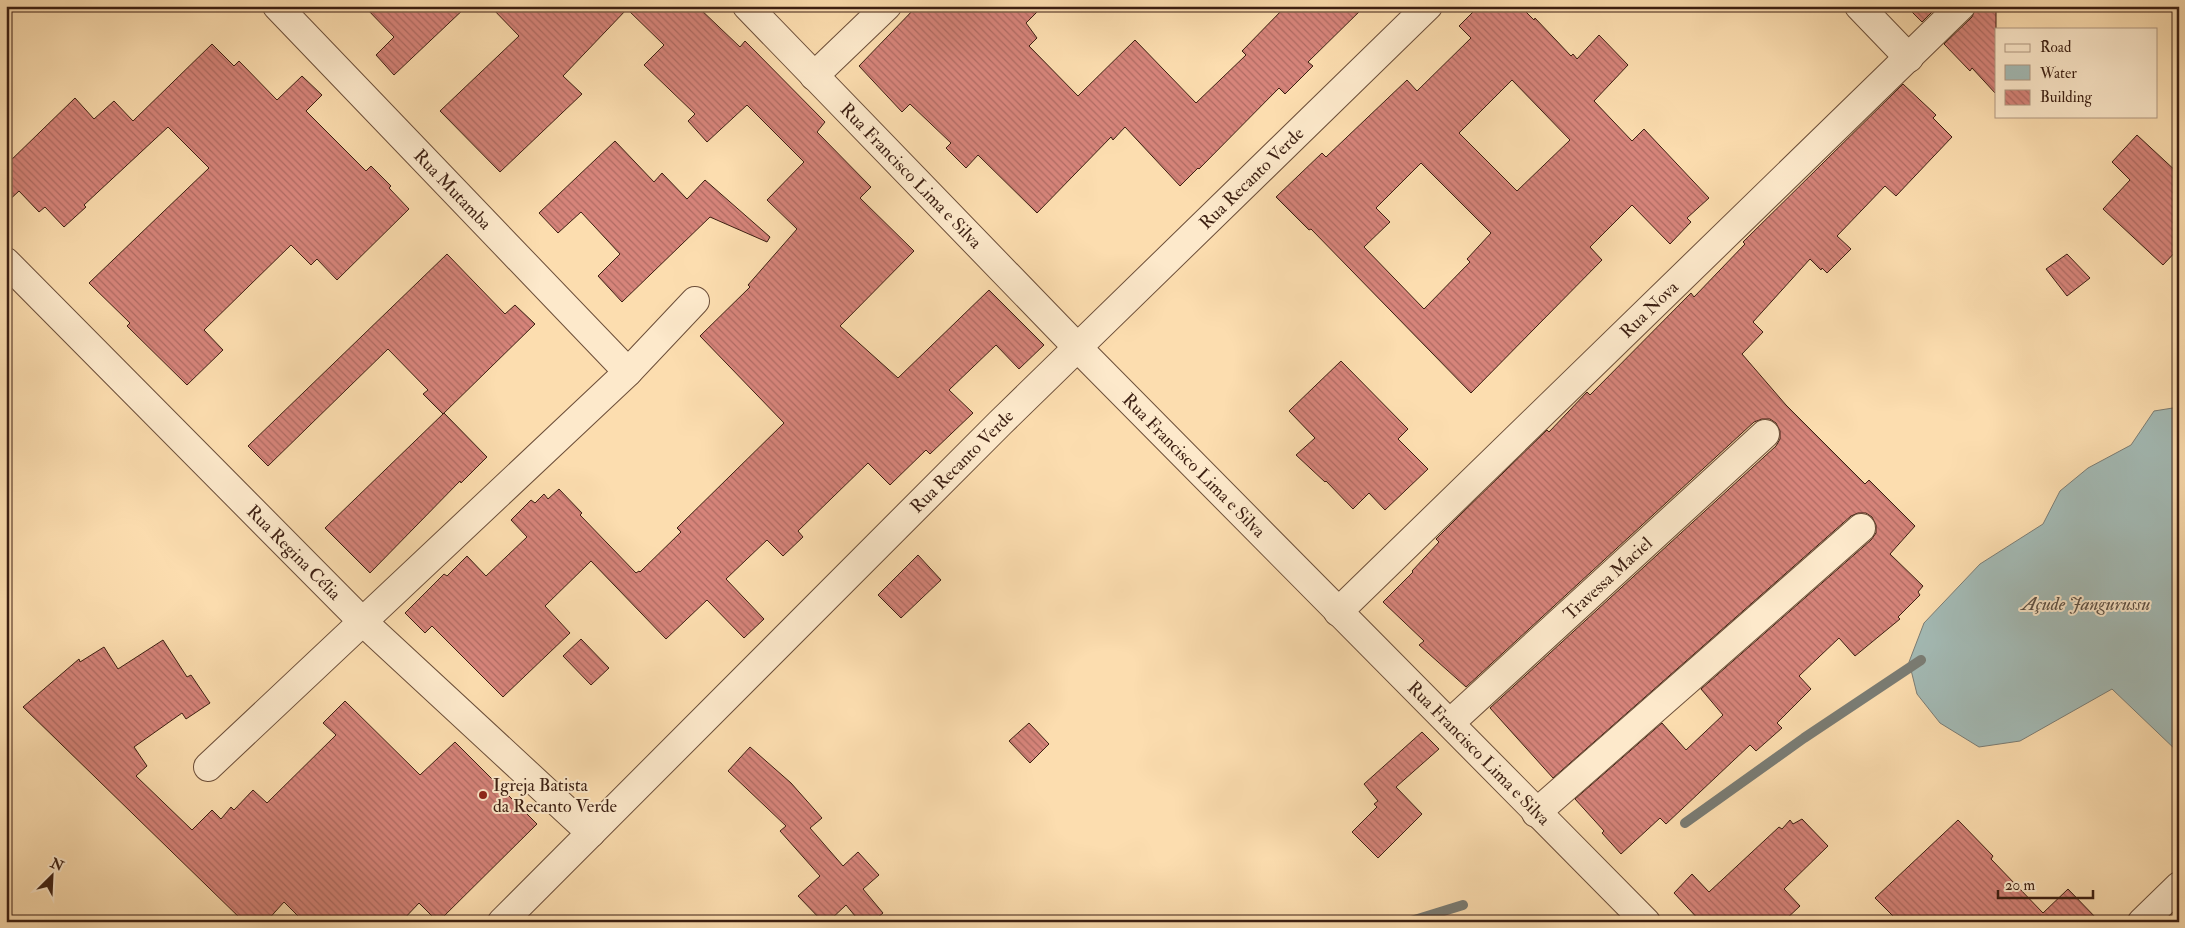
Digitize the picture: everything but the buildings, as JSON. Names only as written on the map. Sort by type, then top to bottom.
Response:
[{"type":"street","name":"Rua Mutamba","points":[[277,6],[628,372]]},
{"type":"street","name":"Rua Francisco Lima e Silva","points":[[747,6],[1078,348],[1536,813],[1597,871],[1646,922]]},
{"type":"street","points":[[814,76],[887,6]]},
{"type":"street","name":"Rua Recanto Verde","points":[[502,922],[1000,423],[1428,6]]},
{"type":"street","points":[[1860,6],[1909,58]]},
{"type":"street","name":"Rua Nova","points":[[1338,612],[1961,6]]},
{"type":"street","name":"Rua Regina Célia","points":[[6,262],[362,621],[592,833]]},
{"type":"street","points":[[208,766],[628,372],[695,301]]},
{"type":"street","name":"Travessa Maciel","points":[[1450,724],[1765,434]]},
{"type":"street","points":[[1536,813],[1861,528]]},
{"type":"street","points":[[2142,922],[2179,886]]},
{"type":"water","name":"Açude Jangurussu","points":[[2179,407],[2179,753],[2112,689],[2020,741],[1979,747],[1940,723],[1917,694],[1909,662],[1924,623],[1980,564],[2043,524],[2060,491],[2088,468],[2131,445],[2154,411]]},
{"type":"waterway","points":[[1685,823],[1804,738],[1921,660]]},
{"type":"waterway","points":[[1408,922],[1463,905]]},
{"type":"place","name":"Igreja Batista da Recanto Verde","points":[[483,795]]}]
